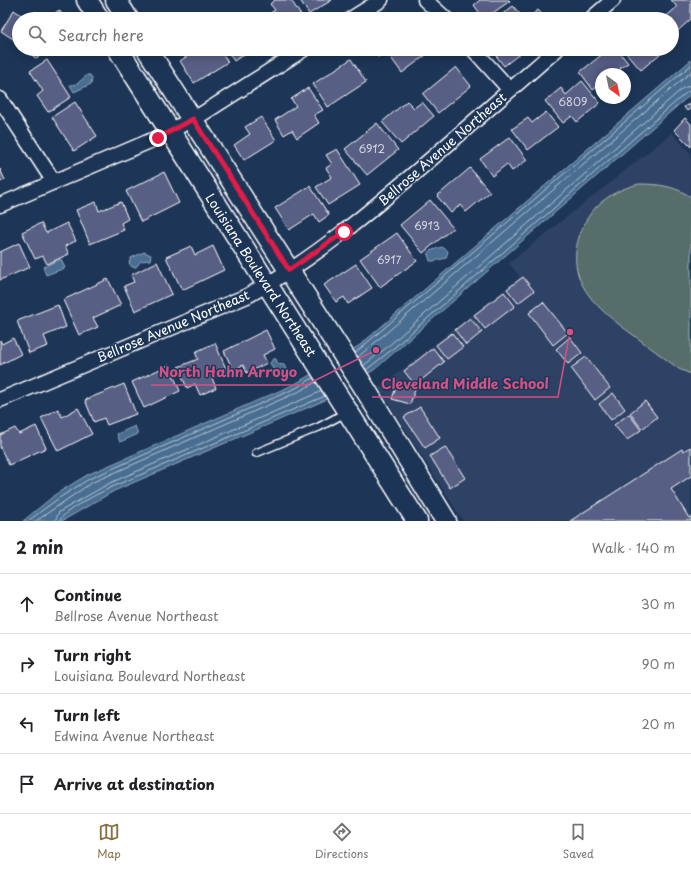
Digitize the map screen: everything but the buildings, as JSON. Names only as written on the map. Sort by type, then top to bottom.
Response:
[{"type":"main road","points":[[87,0],[95,12]]},
{"type":"main road","points":[[116,0],[124,12]]},
{"type":"main road","name":"Louisiana Boulevard Northeast","points":[[122,56],[267,285],[319,364],[417,521]]},
{"type":"main road","name":"Louisiana Boulevard Northeast","points":[[152,56],[362,384],[446,521]]},
{"type":"street","points":[[362,12],[381,0]]},
{"type":"street","points":[[425,0],[438,12]]},
{"type":"street","points":[[599,12],[613,0]]},
{"type":"street","points":[[0,205],[147,143],[193,119],[293,56]]},
{"type":"street","points":[[479,56],[510,90]]},
{"type":"street","name":"Bellrose Avenue Northeast","points":[[0,400],[247,296],[267,285],[344,232],[377,206],[549,56]]},
{"type":"street","points":[[0,99],[54,182]]},
{"type":"lane","points":[[256,453],[319,427],[344,404]]},
{"type":"shaded area","points":[[672,133],[691,154],[691,521],[463,521],[379,388],[520,277],[509,263]]},
{"type":"green space","points":[[639,184],[666,186],[679,190],[691,197],[691,374],[679,369],[606,314],[595,303],[579,277],[576,263],[577,247],[586,220],[605,199],[621,190]]},
{"type":"water","points":[[691,60],[691,94],[374,370],[323,401],[114,491],[62,521],[23,521],[56,494],[87,475],[295,384],[360,345]]},
{"type":"water","points":[[87,75],[90,75],[92,78],[91,84],[74,92],[70,85],[77,84]]},
{"type":"water","points":[[442,247],[448,251],[446,258],[430,261],[428,254],[430,251]]},
{"type":"water","points":[[144,252],[151,255],[150,260],[141,261],[136,267],[132,267],[129,263],[131,258]]},
{"type":"water","points":[[61,259],[65,268],[46,275],[43,267]]},
{"type":"water","points":[[273,359],[276,359],[278,364],[284,365],[286,369],[284,373],[273,369],[270,363]]},
{"type":"water","points":[[135,426],[138,434],[120,442],[117,434]]},
{"type":"pier","points":[[351,348],[368,376],[328,400],[310,373]]},
{"type":"place","name":"Cleveland Middle School","points":[[570,332]]},
{"type":"place","name":"North Hahn Arroyo","points":[[376,350]]},
{"type":"route","points":[[158,138],[193,119],[289,270],[344,232]]}]
